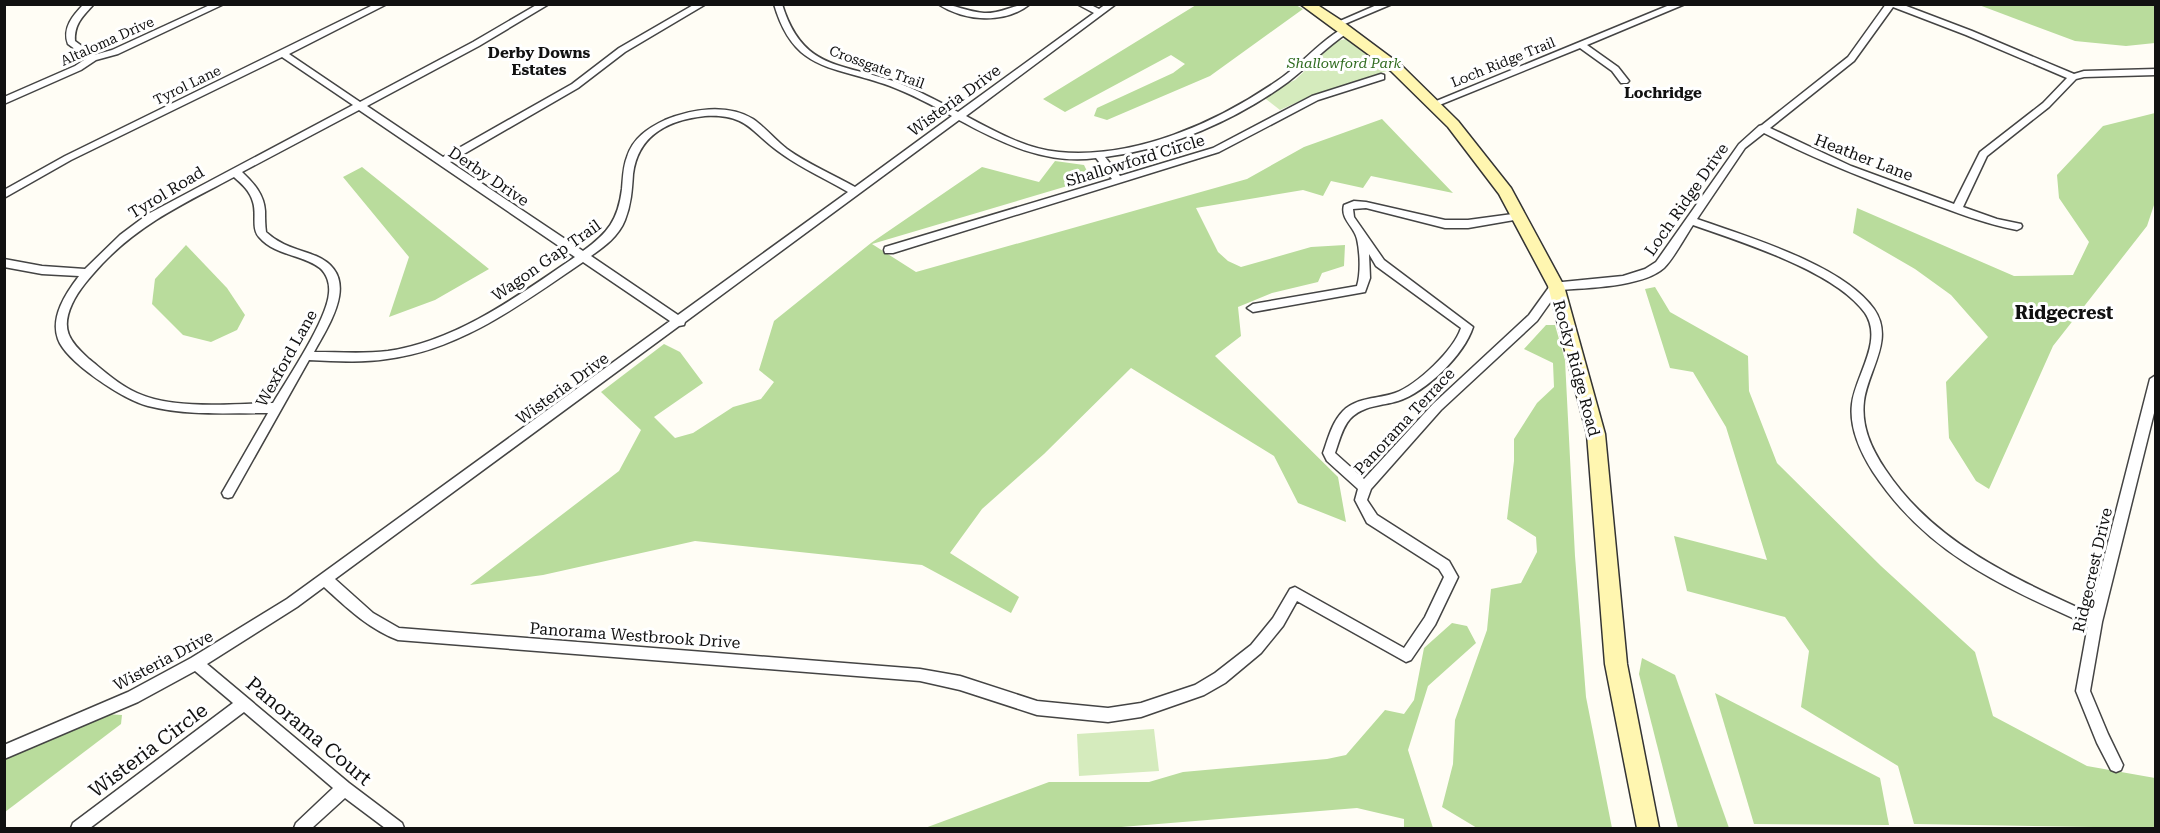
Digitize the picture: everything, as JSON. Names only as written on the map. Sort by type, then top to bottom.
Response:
[{"type":"main road","name":"Rocky Ridge Road","points":[[1306,4],[1396,68],[1434,104],[1491,169],[1520,216],[1556,286],[1596,434],[1617,664],[1628,734],[1648,828]]},
{"type":"street","points":[[90,4],[76,17],[69,31],[72,42],[93,58]]},
{"type":"street","name":"Altaloma Drive","points":[[4,101],[78,68],[93,58],[115,52],[220,4]]},
{"type":"street","name":"Tyrol Lane","points":[[4,195],[59,162],[383,4]]},
{"type":"street","name":"Tyrol Road","points":[[277,408],[166,406],[147,402],[117,388],[66,344],[60,328],[63,308],[88,273],[138,225],[170,205],[545,4]]},
{"type":"street","points":[[442,162],[575,86],[622,50],[702,4]]},
{"type":"street","name":"Crossgate Trail","points":[[778,4],[781,20],[788,35],[810,56],[837,69],[901,88],[1027,148],[1063,156],[1100,157],[1135,149],[1194,130],[1219,118],[1280,84],[1333,37],[1341,27],[1388,4]]},
{"type":"street","points":[[942,4],[984,18],[1005,15],[1026,4]]},
{"type":"street","points":[[1082,4],[1105,7]]},
{"type":"street","name":"Loch Ridge Trail","points":[[1434,104],[1681,4]]},
{"type":"street","points":[[1892,4],[1969,33],[2073,77]]},
{"type":"street","name":"Loch Ridge Drive","points":[[1556,286],[1617,281],[1648,273],[1660,265],[1733,157],[1762,129],[1851,59],[1892,4]]},
{"type":"street","name":"Wisteria Drive","points":[[4,752],[133,697],[196,663],[326,580],[680,322],[1105,7]]},
{"type":"street","name":"Loch Ridge Trail","points":[[1581,45],[1615,69],[1624,81]]},
{"type":"street","name":"Derby Drive","points":[[282,53],[680,322]]},
{"type":"street","points":[[1957,208],[1983,154],[2046,105],[2073,77],[2084,74],[2156,72]]},
{"type":"street","name":"Shallowford Circle","points":[[889,250],[1216,150],[1315,98],[1381,77]]},
{"type":"street","name":"Wagon Gap Trail","points":[[307,356],[387,355],[445,341],[483,321],[583,256],[610,235],[621,218],[629,162],[635,147],[655,129],[685,116],[721,113],[742,117],[785,152],[856,192]]},
{"type":"street","name":"Heather Lane","points":[[1762,129],[1827,161],[1995,222],[2018,226]]},
{"type":"street","points":[[1100,157],[1119,181]]},
{"type":"street","name":"Wexford Lane","points":[[228,493],[307,356],[333,306],[334,291],[331,276],[315,260],[278,246],[266,238],[260,226],[260,204],[257,196],[234,171]]},
{"type":"street","points":[[1365,487],[1331,458],[1329,453],[1347,413],[1358,406],[1403,395],[1423,382],[1464,337],[1467,327],[1380,263],[1349,217],[1348,207],[1354,204],[1445,224],[1468,224],[1520,216]]},
{"type":"street","points":[[1690,220],[1810,268],[1856,297],[1873,318],[1877,334],[1859,390],[1856,409],[1863,444],[1890,490],[1942,540],[2002,579],[2095,622]]},
{"type":"street","points":[[1253,308],[1361,289],[1365,278],[1362,236]]},
{"type":"street","points":[[4,263],[42,270],[88,273]]},
{"type":"street","name":"Panorama Terrace","points":[[960,683],[1037,708],[1108,715],[1140,710],[1198,690],[1220,678],[1256,650],[1278,622],[1295,593],[1406,656],[1430,621],[1451,577],[1444,565],[1372,519],[1361,500],[1365,487],[1437,407],[1533,318],[1556,286]]},
{"type":"street","name":"Ridgecrest Drive","points":[[2116,765],[2102,738],[2083,690],[2095,622],[2156,379]]},
{"type":"street","name":"Panorama Westbrook Drive","points":[[326,580],[370,620],[398,634],[920,675],[960,683]]},
{"type":"street","name":"Panorama Court","points":[[196,663],[344,788],[398,828]]},
{"type":"street","name":"Wisteria Circle","points":[[78,828],[243,704]]},
{"type":"street","points":[[301,828],[344,788]]},
{"type":"green space","points":[[1294,4],[1303,9],[1210,76],[1107,120],[1094,116],[1097,108],[1173,73],[1185,64],[1171,55],[1065,112],[1043,99],[1196,5]]},
{"type":"green space","points":[[1979,5],[2155,5],[2155,43],[2126,46],[2075,41]]},
{"type":"green space","name":"Shallowford Park","points":[[1346,39],[1387,71],[1313,95],[1280,110],[1262,96],[1295,80],[1337,41]]},
{"type":"green space","points":[[2155,113],[2155,202],[2147,226],[2053,346],[1989,489],[1976,481],[1949,438],[1946,382],[1988,337],[1951,295],[1915,269],[1853,233],[1857,208],[2014,276],[2073,275],[2089,242],[2059,198],[2057,175],[2103,126]]},
{"type":"green space","points":[[1382,119],[1453,193],[1371,176],[1363,188],[1331,181],[1323,196],[1303,190],[1196,208],[1218,252],[1228,261],[1241,267],[1311,247],[1345,245],[1344,266],[1322,273],[1318,282],[1272,293],[1238,307],[1241,336],[1215,356],[1338,477],[1346,522],[1298,503],[1274,456],[1131,368],[1044,454],[982,509],[950,553],[1019,597],[1011,613],[922,565],[695,541],[543,575],[470,585],[619,471],[641,430],[601,392],[664,344],[680,352],[703,383],[654,417],[675,438],[693,433],[733,407],[761,399],[774,382],[759,370],[774,321],[871,243],[982,167],[1039,182],[1055,161],[1084,165],[1091,179],[872,244],[916,272],[1247,179],[1304,147]]},
{"type":"green space","points":[[362,167],[489,269],[435,300],[389,317],[409,257],[343,177]]},
{"type":"green space","points":[[186,245],[227,288],[245,315],[237,330],[211,342],[183,335],[152,304],[155,279]]},
{"type":"green space","points":[[1655,287],[1670,312],[1748,356],[1749,391],[1777,463],[1881,566],[1975,652],[1993,716],[2087,766],[2155,778],[2155,828],[1914,824],[1898,766],[1801,707],[1809,651],[1785,617],[1687,591],[1674,536],[1767,560],[1726,427],[1693,372],[1670,368],[1645,289]]},
{"type":"green space","points":[[1546,325],[1555,325],[1565,360],[1575,556],[1586,697],[1612,828],[1477,828],[1442,807],[1453,764],[1455,720],[1487,630],[1491,589],[1521,583],[1537,552],[1536,537],[1507,519],[1514,461],[1514,439],[1537,403],[1554,387],[1553,363],[1524,349]]},
{"type":"green space","points":[[1452,623],[1467,626],[1476,643],[1428,686],[1408,750],[1433,828],[1404,828],[1404,819],[1357,808],[1109,828],[925,828],[1049,782],[1149,782],[1183,772],[1327,759],[1346,755],[1385,710],[1404,714],[1414,700],[1424,648]]},
{"type":"green space","points":[[1642,658],[1675,675],[1729,828],[1678,828],[1639,674]]},
{"type":"green space","points":[[1715,693],[1880,778],[1889,825],[1754,824]]},
{"type":"green space","points":[[106,714],[122,715],[121,724],[5,812],[5,758]]},
{"type":"green space","points":[[1154,729],[1159,771],[1079,776],[1077,734]]},
{"type":"district","name":"Derby Downs Estates","points":[[539,62]]},
{"type":"district","name":"Lochridge","points":[[1663,93]]},
{"type":"district","name":"Ridgecrest","points":[[2064,313]]}]
